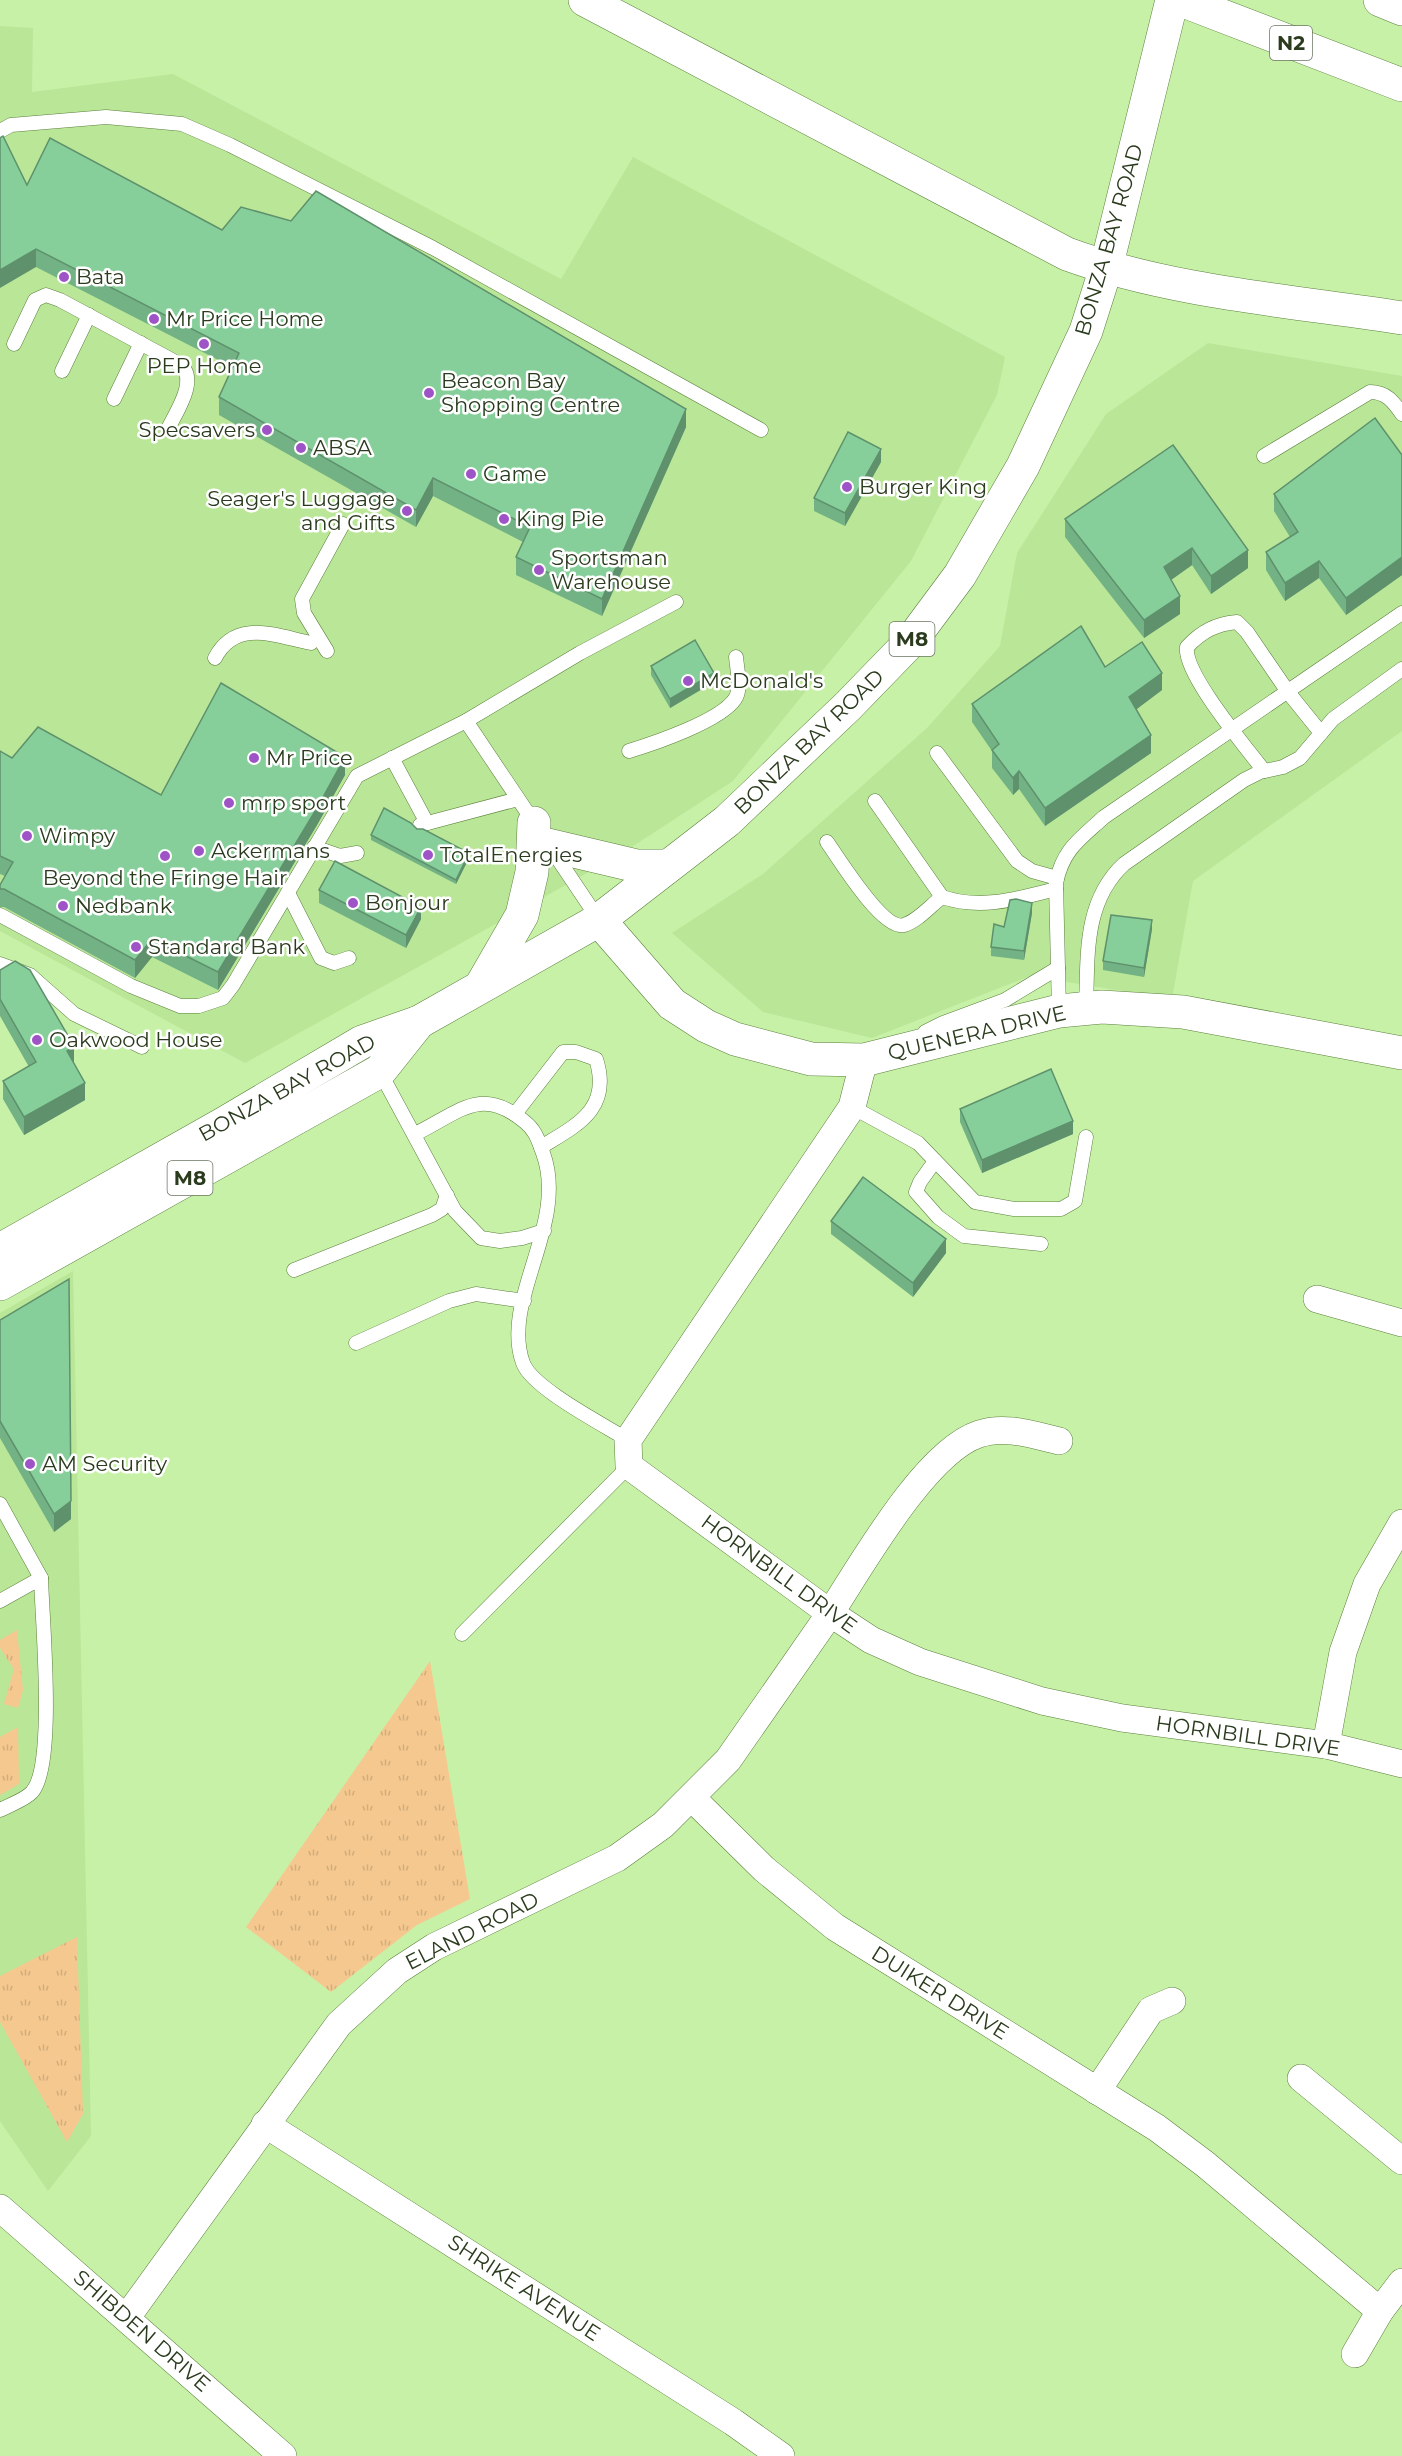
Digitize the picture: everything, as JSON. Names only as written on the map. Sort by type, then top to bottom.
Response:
[{"type":"main road","points":[[585,0],[930,179],[1050,245],[1106,268],[1195,286],[1402,318]]},
{"type":"main road","name":"BONZA BAY ROAD","points":[[0,1284],[370,1056],[419,1022],[599,920],[727,821],[848,706],[911,641],[953,584],[1027,456],[1086,331],[1106,268],[1172,0]]},
{"type":"main road","name":"N2","points":[[1181,0],[1402,86]]},
{"type":"main road","points":[[1380,0],[1402,9]]},
{"type":"main road","points":[[480,988],[522,915],[532,872],[534,822],[589,856],[637,866],[668,866]]},
{"type":"main road","name":"QUENERA DRIVE","points":[[599,920],[672,1004],[706,1026],[735,1039],[812,1059],[879,1056],[1073,1010],[1144,1008],[1183,1012],[1402,1053]]},
{"type":"main road","name":"BONZA BAY ROAD","points":[[0,1250],[223,1124],[370,1056]]},
{"type":"street","points":[[629,1453],[852,1107],[879,1056]]},
{"type":"street","points":[[1317,1299],[1402,1323]]},
{"type":"street","name":"ELAND ROAD","points":[[127,2317],[339,2025],[397,1971],[434,1947],[616,1858],[663,1825],[692,1798],[728,1760],[911,1493],[949,1452],[978,1434],[994,1431],[1013,1431],[1059,1441]]},
{"type":"street","name":"HORNBILL DRIVE","points":[[629,1453],[830,1613],[871,1640],[920,1662],[1042,1701],[1122,1718],[1326,1745],[1402,1764]]},
{"type":"street","points":[[1326,1745],[1343,1652],[1367,1584],[1402,1522]]},
{"type":"street","name":"DUIKER DRIVE","points":[[692,1798],[764,1869],[835,1927],[1157,2128],[1205,2164],[1380,2311]]},
{"type":"street","points":[[1097,2091],[1151,2010],[1172,2001]]},
{"type":"street","points":[[1301,2079],[1402,2161]]},
{"type":"street","name":"SHRIKE AVENUE","points":[[265,2124],[714,2409],[781,2456]]},
{"type":"street","name":"SHIBDEN DRIVE","points":[[0,2208],[283,2456]]},
{"type":"street","points":[[1355,2354],[1380,2311],[1402,2282]]},
{"type":"lane","points":[[0,131],[11,125],[106,117],[182,124],[230,145],[433,248],[761,430]]},
{"type":"lane","points":[[14,344],[35,300],[46,295],[89,315],[181,365],[188,374],[188,384],[168,429]]},
{"type":"lane","points":[[62,370],[89,315]]},
{"type":"lane","points":[[114,399],[141,344]]},
{"type":"lane","points":[[1264,456],[1370,392],[1379,392],[1392,400],[1402,414]]},
{"type":"lane","points":[[327,651],[304,613],[302,599],[343,524]]},
{"type":"lane","points":[[0,915],[130,986],[180,1006],[199,1006],[223,998],[357,776],[466,721],[579,653],[676,602]]},
{"type":"lane","points":[[1073,1010],[1058,968],[1056,883],[1066,851],[1104,817],[1402,613]]},
{"type":"lane","points":[[1264,771],[1233,730],[1187,661],[1187,647],[1200,633],[1222,623],[1237,622],[1248,632],[1288,692],[1321,733]]},
{"type":"lane","points":[[215,658],[230,639],[248,632],[311,643]]},
{"type":"lane","points":[[629,751],[670,738],[727,707],[738,693],[736,657]]},
{"type":"lane","points":[[1073,1010],[1094,910],[1110,878],[1124,864],[1244,780],[1264,771],[1283,767],[1300,758],[1333,719],[1402,669]]},
{"type":"lane","points":[[466,721],[599,920]]},
{"type":"lane","points":[[937,753],[1017,861],[1056,883]]},
{"type":"lane","points":[[392,758],[424,824],[534,822]]},
{"type":"lane","points":[[875,801],[942,897],[977,904],[1014,899],[1056,883]]},
{"type":"lane","points":[[827,842],[873,905],[891,923],[902,926],[912,921],[942,897]]},
{"type":"lane","points":[[314,847],[340,856],[357,853]]},
{"type":"lane","points":[[288,893],[321,958],[334,963],[349,958]]},
{"type":"lane","points":[[0,963],[30,975],[74,1014],[142,1047]]},
{"type":"lane","points":[[879,1056],[943,1023],[1005,1000],[1058,968]]},
{"type":"lane","points":[[515,1114],[563,1052],[576,1052],[596,1059],[601,1074],[596,1105],[582,1122],[541,1148]]},
{"type":"lane","points":[[370,1056],[415,1134],[455,1211],[481,1238],[500,1241],[522,1238],[544,1231]]},
{"type":"lane","points":[[415,1134],[480,1102],[497,1104],[515,1114],[534,1130],[551,1186],[544,1231],[525,1301],[519,1338],[524,1365],[542,1386],[629,1453],[462,1634]]},
{"type":"lane","points":[[852,1107],[918,1143],[975,1202],[1014,1209],[1061,1209],[1075,1201],[1086,1137]]},
{"type":"lane","points":[[935,1161],[920,1182],[916,1192],[950,1228],[964,1236],[1041,1244]]},
{"type":"lane","points":[[294,1270],[432,1215],[442,1209],[447,1195]]},
{"type":"lane","points":[[356,1343],[449,1301],[476,1294],[525,1301]]},
{"type":"lane","points":[[0,1504],[41,1578],[45,1742],[41,1777],[32,1793],[0,1810]]},
{"type":"lane","points":[[0,1601],[41,1578]]},
{"type":"shaded area","points":[[0,26],[33,28],[32,92],[173,74],[561,279],[633,157],[1005,357],[997,395],[911,561],[733,781],[618,856],[245,1063],[0,931]]},
{"type":"shaded area","points":[[1208,343],[1402,376],[1402,731],[1193,881],[1172,999],[1030,976],[872,1038],[763,1012],[672,933],[763,874],[927,728],[1000,646],[1017,553],[1106,414]]},
{"type":"shaded area","points":[[73,1271],[91,2136],[48,2191],[0,2121],[0,1313]]},
{"type":"green space","points":[[17,1630],[23,1690],[18,1708],[4,1704],[14,1669],[0,1648],[0,1640]]},
{"type":"green space","points":[[430,1661],[470,1899],[417,1925],[331,1992],[246,1927]]},
{"type":"green space","points":[[18,1727],[19,1784],[0,1795],[0,1737]]},
{"type":"green space","points":[[77,1937],[83,2114],[67,2142],[0,2022],[0,1976]]},
{"type":"building","name":"Beacon Bay Shopping Centre","points":[[3,136],[27,185],[50,138],[222,230],[241,207],[291,221],[316,191],[686,409],[602,599],[516,557],[530,527],[433,478],[416,510],[219,397],[239,353],[36,249],[0,270],[0,138]]},
{"type":"building","points":[[1375,418],[1402,455],[1402,557],[1346,598],[1319,561],[1285,583],[1266,552],[1298,532],[1274,494]]},
{"type":"building","name":"Burger King","points":[[848,432],[881,449],[845,513],[814,498]]},
{"type":"building","points":[[1173,445],[1248,550],[1211,576],[1192,548],[1164,567],[1180,596],[1144,620],[1065,519]]},
{"type":"building","points":[[1081,626],[1105,667],[1142,642],[1162,673],[1129,697],[1151,735],[1045,808],[1019,771],[1013,778],[992,750],[999,744],[972,704]]},
{"type":"building","points":[[695,640],[714,673],[670,699],[651,666]]},
{"type":"building","points":[[221,683],[345,757],[317,808],[218,972],[152,939],[135,960],[4,889],[0,889],[13,862],[0,856],[0,751],[12,758],[38,727],[161,795]]},
{"type":"building","points":[[384,808],[411,823],[417,829],[423,829],[469,853],[456,880],[371,835]]},
{"type":"building","points":[[335,861],[421,907],[406,935],[319,890]]},
{"type":"building","points":[[1016,899],[1032,903],[1024,951],[991,947],[994,924],[1004,927],[1010,900]]},
{"type":"building","points":[[1111,915],[1152,920],[1144,968],[1103,961]]},
{"type":"building","name":"Oakwood House","points":[[15,961],[30,970],[74,1046],[67,1051],[85,1083],[24,1117],[3,1081],[36,1062],[0,999],[0,970]]},
{"type":"building","points":[[1051,1069],[1073,1121],[982,1160],[960,1109]]},
{"type":"building","points":[[863,1177],[946,1239],[913,1283],[831,1221]]},
{"type":"building","points":[[69,1279],[71,1501],[54,1514],[0,1421],[0,1320]]},
{"type":"place","name":"Bata","points":[[64,277]]},
{"type":"place","name":"Mr Price Home","points":[[154,319]]},
{"type":"place","name":"PEP Home","points":[[204,344]]},
{"type":"place","name":"Beacon Bay Shopping Centre","points":[[429,393]]},
{"type":"place","name":"Specsavers","points":[[267,430]]},
{"type":"place","name":"ABSA","points":[[301,448]]},
{"type":"place","name":"Game","points":[[471,474]]},
{"type":"place","name":"Burger King","points":[[847,487]]},
{"type":"place","name":"Seager's Luggage and Gifts","points":[[407,511]]},
{"type":"place","name":"King Pie","points":[[504,519]]},
{"type":"place","name":"Sportsman Warehouse","points":[[539,570]]},
{"type":"place","name":"McDonald's","points":[[688,681]]},
{"type":"place","name":"Mr Price","points":[[254,758]]},
{"type":"place","name":"mrp sport","points":[[229,803]]},
{"type":"place","name":"Wimpy","points":[[27,836]]},
{"type":"place","name":"Ackermans","points":[[199,851]]},
{"type":"place","name":"TotalEnergies","points":[[428,855]]},
{"type":"place","name":"Beyond the Fringe Hair","points":[[165,856]]},
{"type":"place","name":"Bonjour","points":[[353,903]]},
{"type":"place","name":"Nedbank","points":[[63,906]]},
{"type":"place","name":"Standard Bank","points":[[136,947]]},
{"type":"place","name":"Oakwood House","points":[[37,1040]]},
{"type":"place","name":"AM Security","points":[[30,1464]]}]
